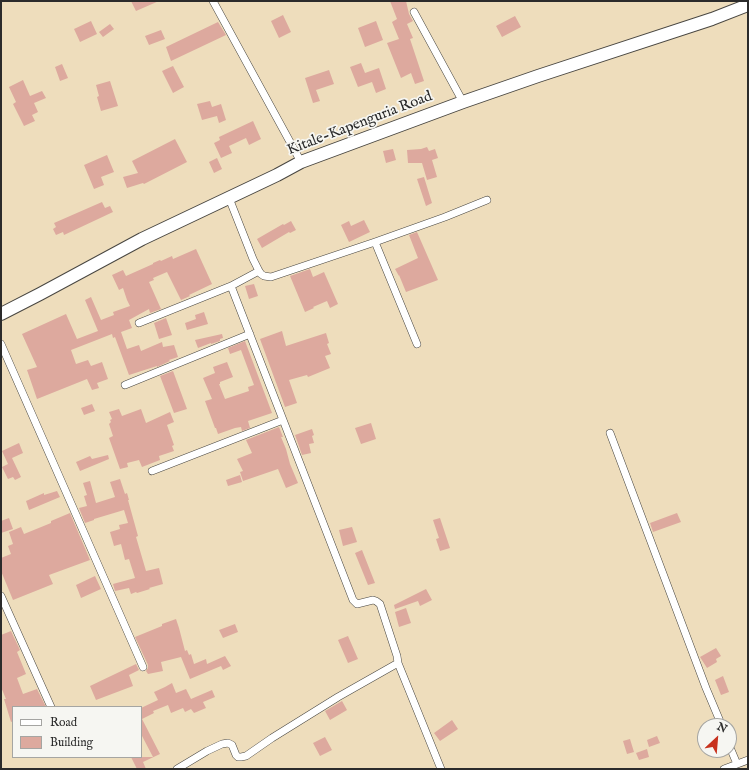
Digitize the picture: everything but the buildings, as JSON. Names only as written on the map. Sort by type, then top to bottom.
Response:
[{"type":"highway","name":"Kitale-Kapenguria Road","points":[[1,314],[142,239],[301,162],[463,102],[712,19],[748,5]]},
{"type":"street","points":[[213,1],[301,162]]},
{"type":"street","points":[[414,12],[463,102]]},
{"type":"street","points":[[229,198],[259,271],[264,276],[271,277],[375,242],[487,200]]},
{"type":"street","points":[[375,242],[417,344]]},
{"type":"street","points":[[139,323],[231,286],[259,271]]},
{"type":"street","points":[[231,286],[353,600],[357,604],[373,600],[380,604],[398,663],[441,769]]},
{"type":"street","points":[[125,385],[250,334]]},
{"type":"street","points":[[1,344],[143,667]]},
{"type":"street","points":[[152,471],[283,420]]},
{"type":"street","points":[[610,433],[719,718]]},
{"type":"street","points":[[1,596],[51,706]]},
{"type":"street","points":[[177,769],[222,744],[228,743],[232,745],[238,757],[241,758],[246,756],[338,697],[398,663]]},
{"type":"street","points":[[734,758],[737,764]]},
{"type":"street","points":[[724,769],[748,760]]}]
